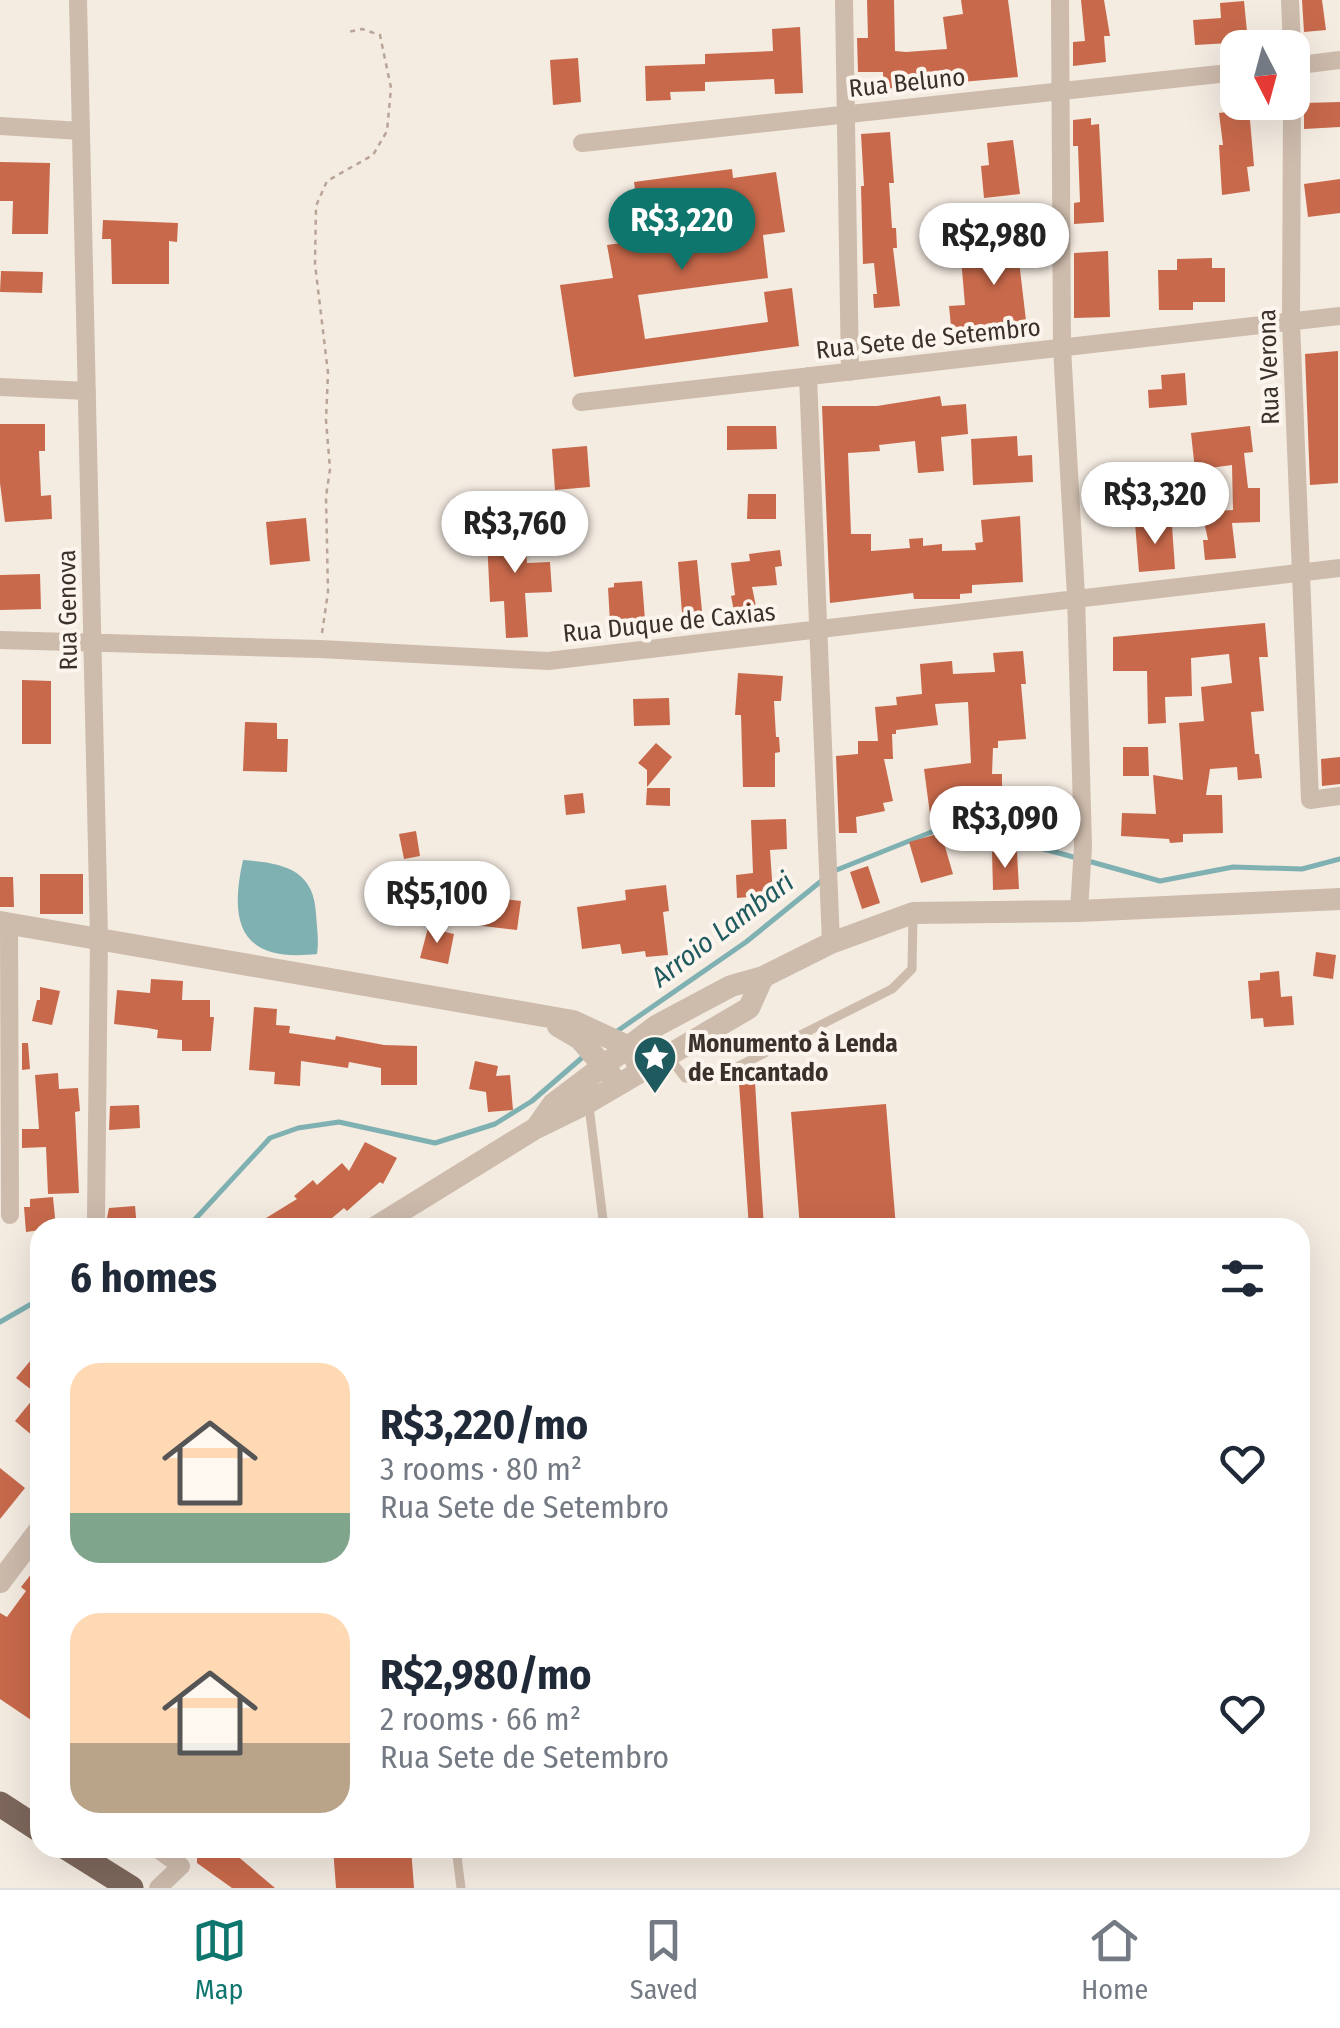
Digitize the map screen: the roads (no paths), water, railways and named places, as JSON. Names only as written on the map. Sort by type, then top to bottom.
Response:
[{"type":"main road","points":[[1,1804],[30,1823]]},
{"type":"main road","points":[[83,1858],[130,1888]]},
{"type":"street","name":"Rua Genova","points":[[78,0],[99,938],[96,1218]]},
{"type":"street","points":[[844,0],[850,372]]},
{"type":"street","points":[[1060,0],[1062,348],[1076,596],[1083,846],[1079,912]]},
{"type":"street","points":[[1290,0],[1291,30]]},
{"type":"street","points":[[1310,64],[1340,60]]},
{"type":"street","name":"Rua Beluno","points":[[582,142],[1220,74]]},
{"type":"street","name":"Rua Verona","points":[[1292,120],[1291,322],[1310,800],[1340,796]]},
{"type":"street","points":[[0,126],[81,130]]},
{"type":"street","name":"Rua Sete de Setembro","points":[[580,402],[1340,316]]},
{"type":"street","points":[[808,376],[831,943]]},
{"type":"street","points":[[0,387],[87,391]]},
{"type":"street","name":"Rua Duque de Caxias","points":[[0,640],[548,660],[1340,568]]},
{"type":"street","points":[[10,1216],[4,922],[542,1016],[612,1032],[764,977],[831,943],[913,913],[1079,912],[1340,899]]},
{"type":"street","points":[[536,1128],[553,1104],[606,1070],[640,1069],[749,1008],[764,977]]},
{"type":"street","points":[[612,1032],[640,1069]]},
{"type":"street","points":[[390,1218],[536,1128],[589,1102],[606,1070],[612,1032]]},
{"type":"street","points":[[606,1070],[612,1032]]},
{"type":"street","points":[[0,1582],[30,1542]]},
{"type":"street","points":[[158,1888],[181,1866],[170,1858]]},
{"type":"lane","points":[[666,1054],[685,1078],[713,1079],[892,989],[912,969],[913,913]]},
{"type":"lane","points":[[589,1102],[603,1218]]},
{"type":"lane","points":[[457,1858],[460,1888]]},
{"type":"water","points":[[243,860],[271,863],[303,878],[314,899],[317,954],[272,952],[247,935],[238,904]]},
{"type":"waterway","name":"Arroio Lambari","points":[[834,871],[949,825],[1003,828],[1040,848],[1077,858]]},
{"type":"waterway","name":"Arroio Lambari","points":[[1088,861],[1160,881],[1233,867],[1302,869],[1340,859]]},
{"type":"waterway","name":"Arroio Lambari","points":[[613,1034],[746,942],[825,878]]},
{"type":"waterway","name":"Arroio Lambari","points":[[196,1218],[270,1138],[298,1128],[339,1122],[435,1143],[495,1124],[532,1101],[584,1056]]},
{"type":"waterway","name":"Arroio Lambari","points":[[0,1322],[30,1305]]},
{"type":"place","name":"Monumento à Lenda de Encantado","points":[[655,1095]]}]
